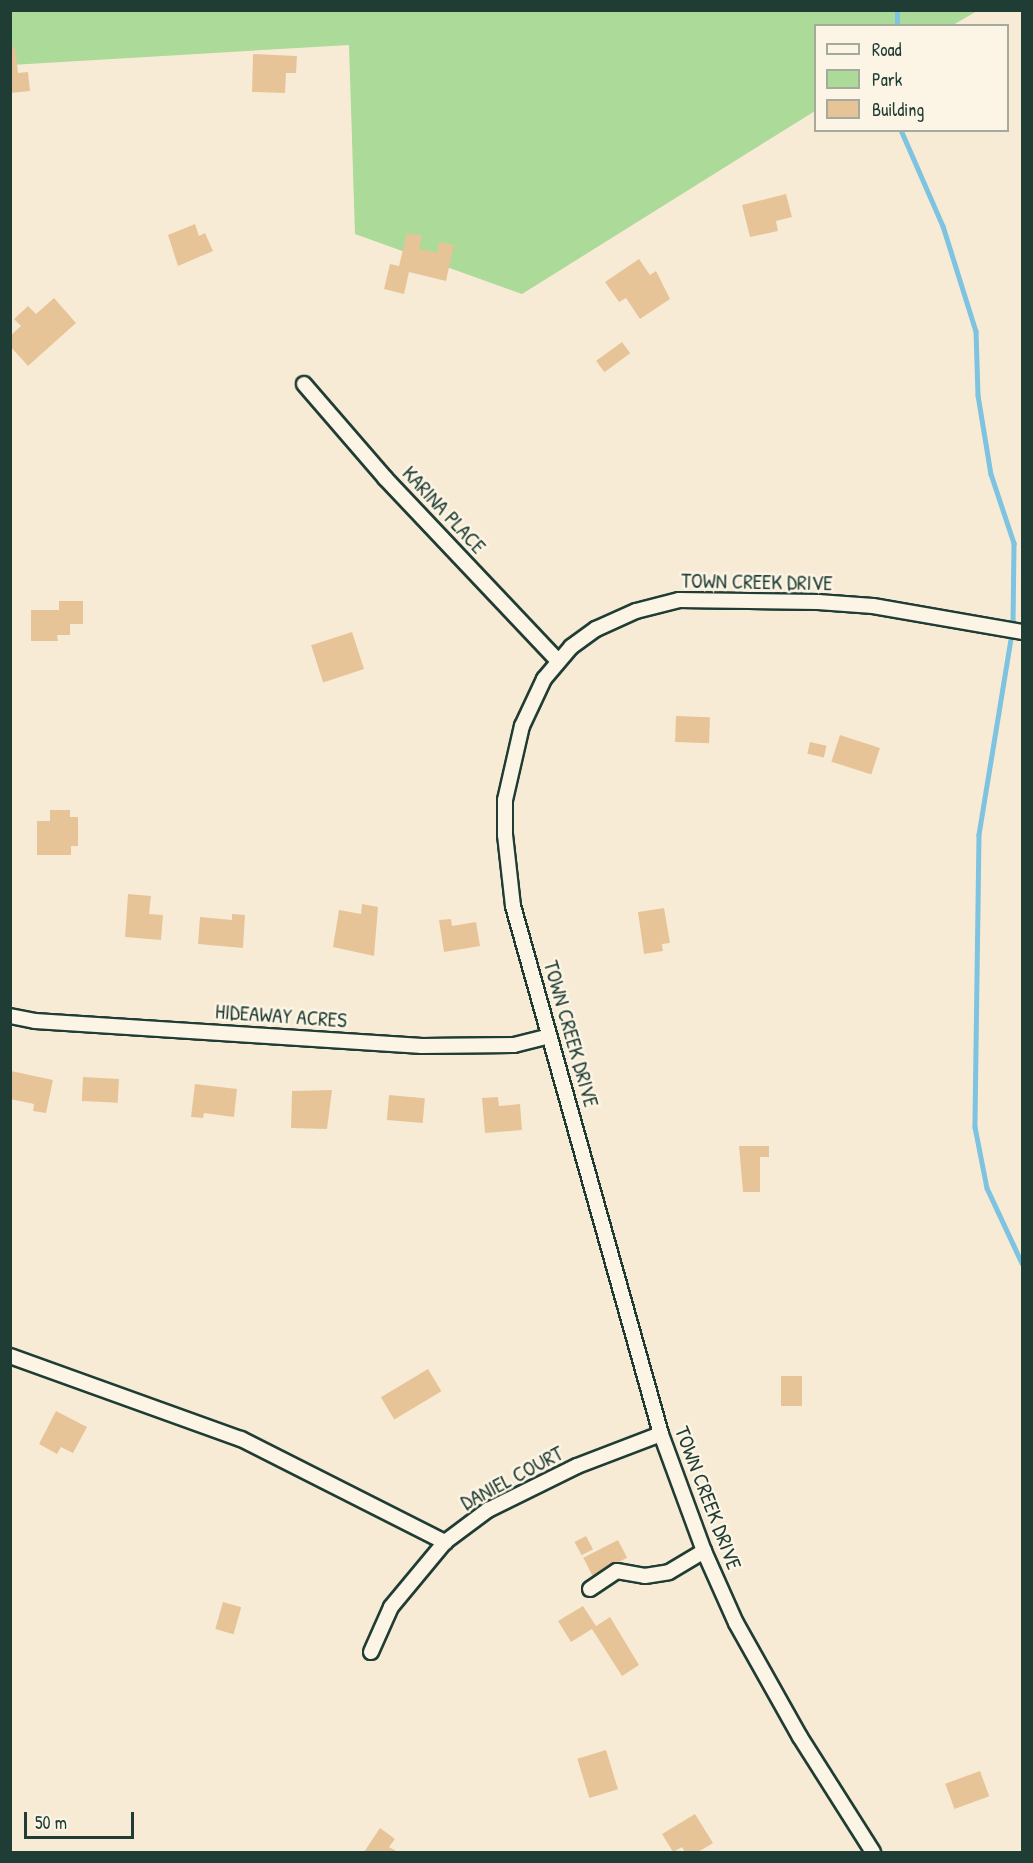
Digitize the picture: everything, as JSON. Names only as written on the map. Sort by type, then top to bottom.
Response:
[{"type":"street","name":"KARINA PLACE","points":[[304,384],[385,478],[558,661]]},
{"type":"street","name":"TOWN CREEK DRIVE","points":[[873,1852],[800,1737],[736,1623],[704,1551],[661,1434],[513,906],[505,812],[522,726],[544,679],[571,647],[614,620],[679,600],[873,606],[1023,632]]},
{"type":"street","name":"HIDEAWAY ACRES","points":[[10,1016],[35,1021],[422,1046],[514,1045],[549,1036]]},
{"type":"street","points":[[10,1356],[63,1372],[241,1439],[445,1542]]},
{"type":"street","name":"DANIEL COURT","points":[[371,1652],[391,1607],[445,1542],[488,1510],[547,1480],[661,1434]]},
{"type":"street","points":[[590,1589],[617,1570],[645,1576],[669,1572],[704,1551]]},
{"type":"green space","points":[[11,11],[977,11],[955,24],[814,24],[814,112],[522,294],[355,234],[349,45],[11,65]]},
{"type":"building","points":[[10,47],[15,47],[18,73],[28,72],[30,91],[10,93]]},
{"type":"building","points":[[253,54],[297,56],[296,73],[286,73],[285,93],[252,92]]},
{"type":"building","points":[[786,194],[792,217],[776,221],[778,231],[750,237],[742,205]]},
{"type":"building","points":[[195,224],[199,236],[205,233],[213,251],[178,266],[168,235]]},
{"type":"building","points":[[407,233],[422,236],[419,249],[437,253],[439,242],[454,245],[446,281],[409,272],[404,294],[384,289],[390,264],[399,266]]},
{"type":"building","points":[[639,259],[650,275],[656,271],[670,299],[640,319],[626,298],[619,302],[605,282]]},
{"type":"building","points":[[54,298],[76,323],[28,366],[10,346],[10,336],[21,326],[14,319],[28,306],[36,314]]},
{"type":"building","points":[[622,342],[630,353],[604,372],[596,361]]},
{"type":"building","points":[[59,601],[83,601],[83,624],[70,624],[70,635],[57,635],[58,641],[31,641],[31,610],[59,610]]},
{"type":"building","points":[[352,632],[364,669],[323,682],[311,645]]},
{"type":"building","points":[[676,716],[710,717],[709,743],[675,742]]},
{"type":"building","points":[[840,735],[880,748],[871,775],[831,762]]},
{"type":"building","points":[[810,742],[827,746],[824,758],[807,754]]},
{"type":"building","points":[[50,810],[70,810],[70,817],[78,817],[78,846],[71,846],[71,855],[37,855],[37,821],[50,821]]},
{"type":"building","points":[[128,894],[151,896],[149,914],[163,915],[161,940],[125,937]]},
{"type":"building","points":[[362,904],[378,907],[374,956],[333,947],[339,910],[361,914]]},
{"type":"building","points":[[664,908],[670,943],[662,944],[663,951],[644,954],[638,912]]},
{"type":"building","points":[[232,914],[245,915],[243,948],[198,944],[200,917],[232,920]]},
{"type":"building","points":[[451,919],[452,926],[476,922],[480,946],[444,952],[439,920]]},
{"type":"building","points":[[11,1071],[53,1080],[46,1113],[33,1111],[34,1104],[10,1099]]},
{"type":"building","points":[[83,1077],[119,1079],[118,1103],[82,1101]]},
{"type":"building","points":[[195,1084],[237,1089],[234,1117],[204,1113],[203,1118],[191,1117]]},
{"type":"building","points":[[332,1090],[327,1129],[291,1128],[292,1091]]},
{"type":"building","points":[[389,1095],[425,1098],[423,1123],[387,1120]]},
{"type":"building","points":[[498,1097],[499,1106],[520,1104],[522,1130],[485,1133],[482,1098]]},
{"type":"building","points":[[739,1146],[769,1146],[769,1157],[760,1157],[760,1192],[743,1192]]},
{"type":"building","points":[[428,1369],[441,1391],[394,1420],[381,1397]]},
{"type":"building","points":[[781,1376],[802,1376],[802,1406],[781,1406]]},
{"type":"building","points":[[56,1411],[87,1427],[73,1453],[61,1447],[57,1454],[39,1444]]},
{"type":"building","points":[[586,1536],[593,1549],[582,1555],[575,1542]]},
{"type":"building","points":[[618,1540],[627,1558],[592,1576],[583,1558]]},
{"type":"building","points":[[223,1602],[241,1607],[234,1634],[215,1629]]},
{"type":"building","points":[[583,1606],[596,1626],[610,1617],[639,1665],[622,1676],[592,1629],[571,1642],[558,1621]]},
{"type":"building","points":[[606,1750],[618,1789],[589,1798],[577,1759]]},
{"type":"building","points":[[980,1771],[989,1796],[954,1809],[945,1784]]},
{"type":"building","points":[[695,1814],[713,1843],[698,1852],[685,1852],[682,1847],[673,1852],[662,1834]]},
{"type":"building","points":[[380,1828],[395,1839],[389,1847],[398,1852],[364,1852]]},
{"type":"waterway","points":[[897,10],[897,24]]},
{"type":"waterway","points":[[902,132],[943,226],[976,331],[978,395],[991,474],[1014,543],[1013,627],[979,835],[975,1127],[987,1188],[1022,1263]]}]
